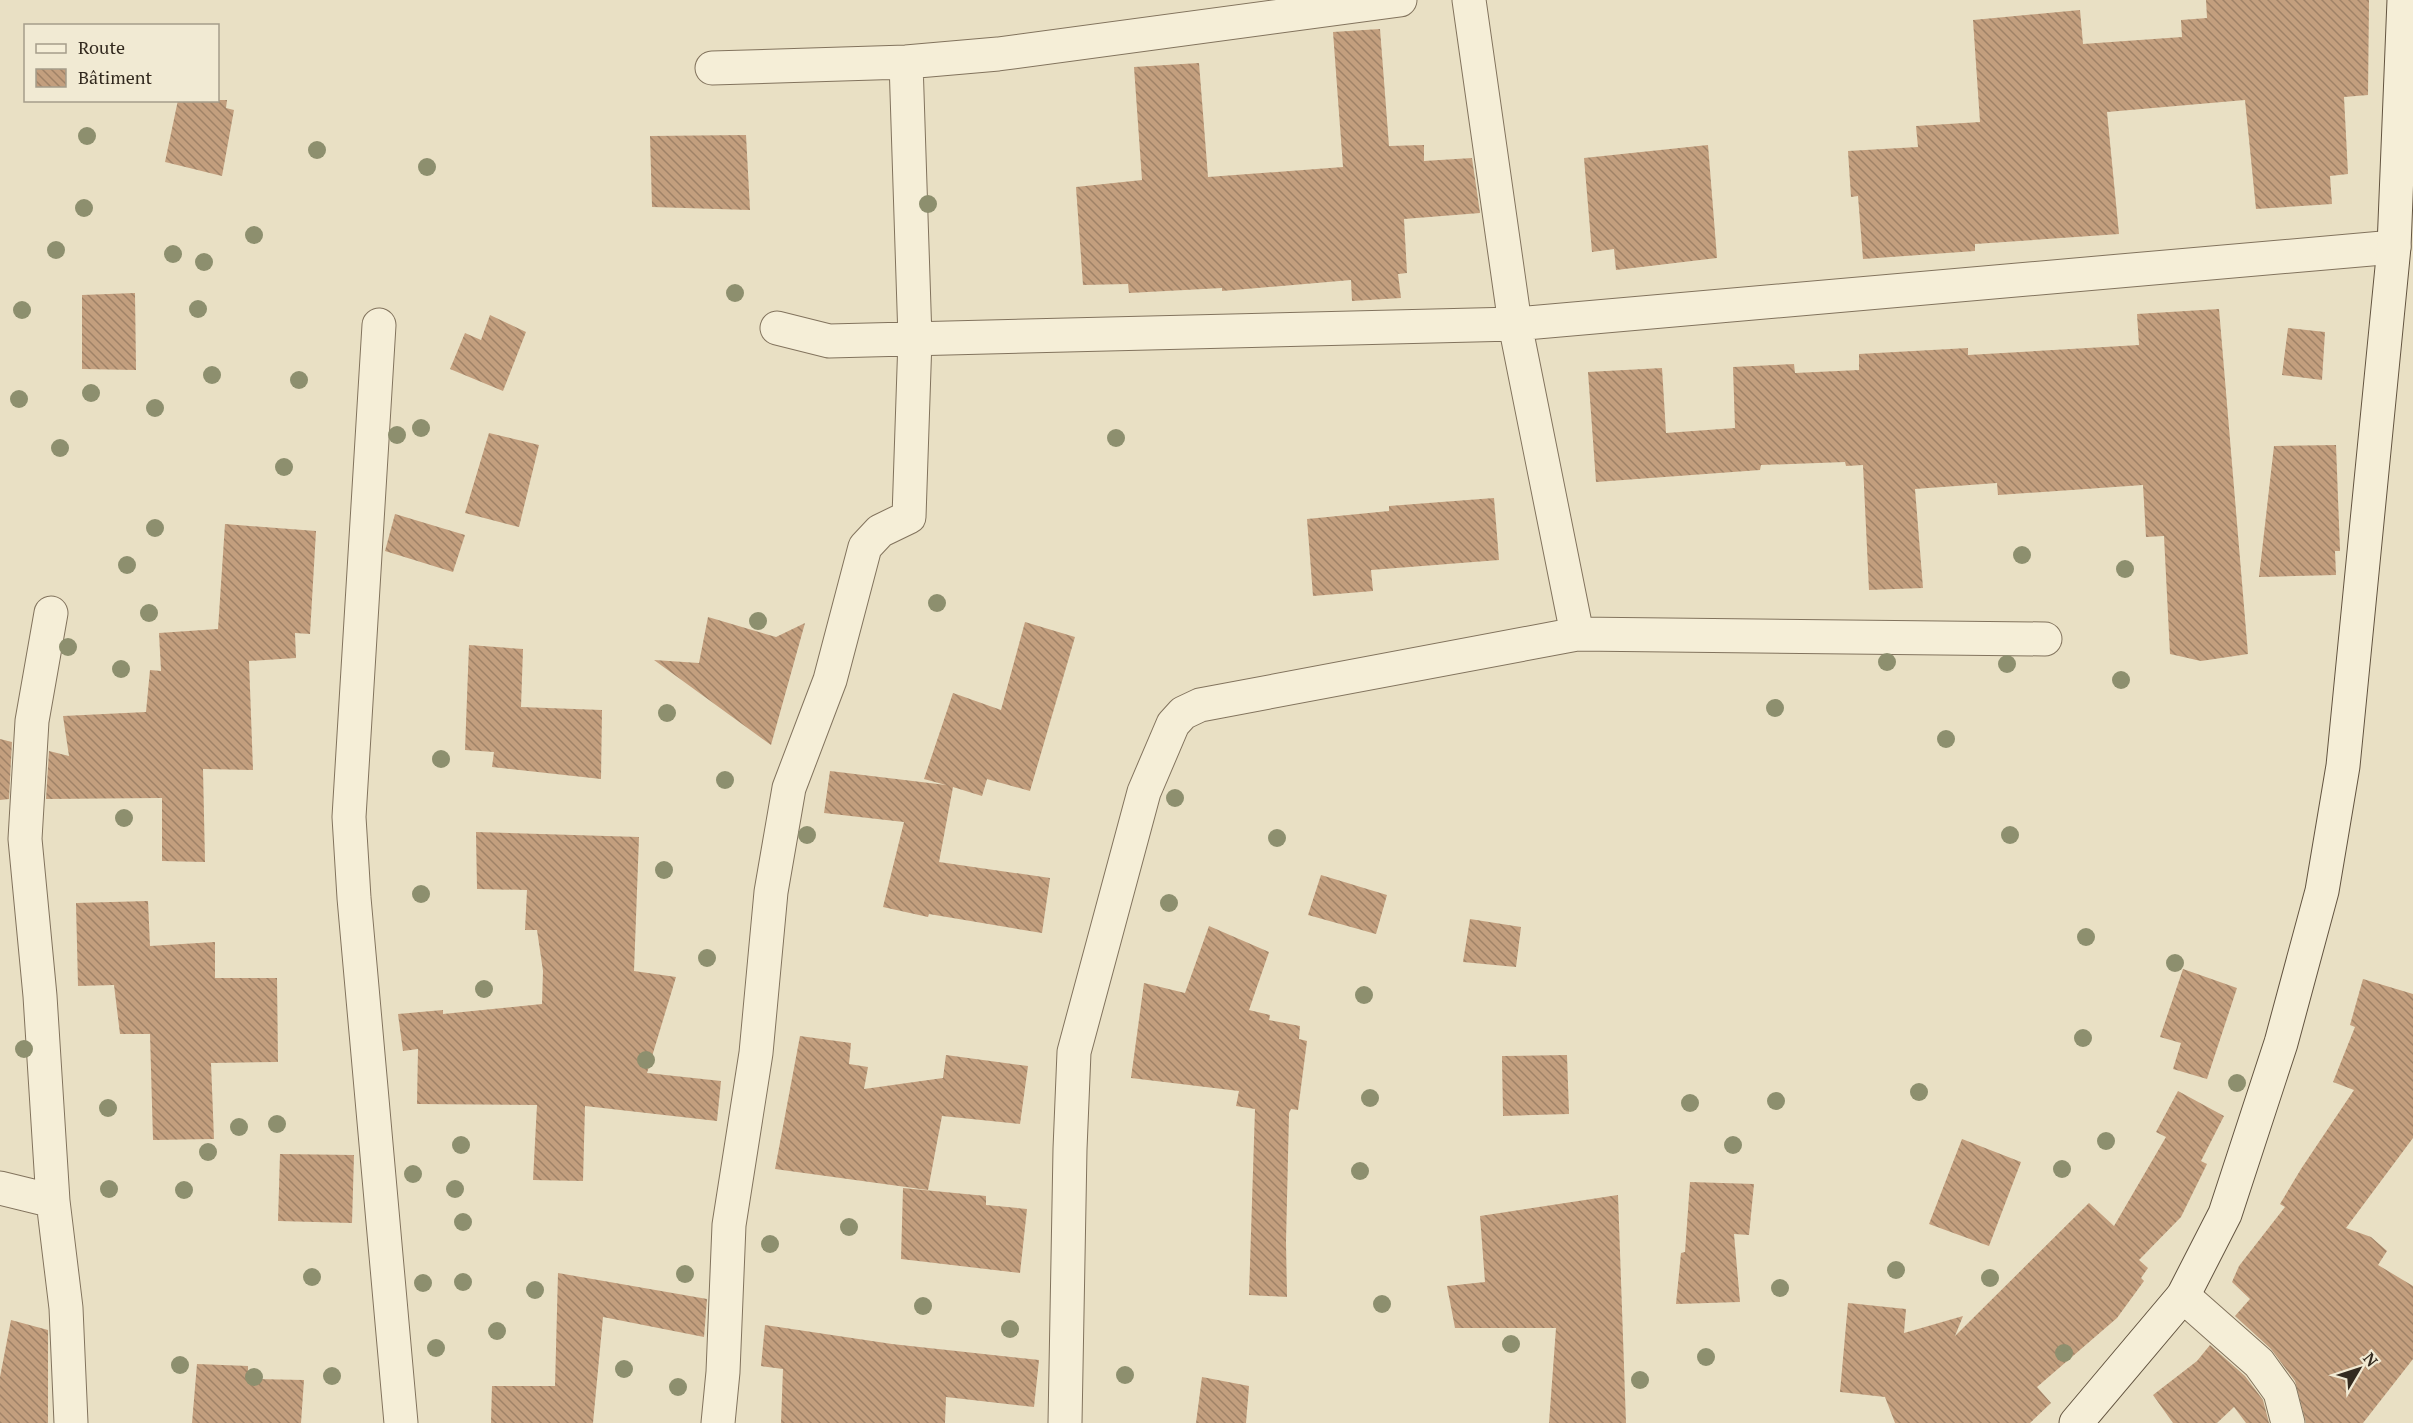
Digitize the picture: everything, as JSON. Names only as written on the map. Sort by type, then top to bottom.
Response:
[{"type":"street","points":[[712,68],[906,62],[998,54],[1400,0]]},
{"type":"street","points":[[1469,0],[1515,324],[1577,634]]},
{"type":"street","points":[[2076,1423],[2183,1296],[2225,1214],[2281,1044],[2322,891],[2343,766],[2394,247],[2404,0]]},
{"type":"street","points":[[718,1423],[723,1372],[729,1224],[756,1053],[771,892],[789,788],[830,680],[865,547],[880,531],[909,517],[915,339],[906,62]]},
{"type":"street","points":[[777,328],[829,341],[1515,324],[2394,247]]},
{"type":"street","points":[[380,325],[350,817],[354,898],[401,1423]]},
{"type":"street","points":[[51,613],[32,721],[25,839],[40,996],[53,1201],[66,1308],[71,1423]]},
{"type":"street","points":[[1065,1423],[1074,1052],[1144,792],[1173,724],[1183,713],[1200,705],[1577,634],[2045,639]]},
{"type":"street","points":[[0,1188],[53,1201]]},
{"type":"street","points":[[2183,1296],[2259,1363],[2280,1392],[2288,1423]]},
{"type":"building","points":[[2206,0],[2369,0],[2368,95],[2344,97],[2348,174],[2330,176],[2332,204],[2256,209],[2245,100],[2107,112],[2119,234],[1975,244],[1975,251],[1863,259],[1858,196],[1851,197],[1848,151],[1918,147],[1916,126],[1980,122],[1973,20],[2080,10],[2083,44],[2182,37],[2181,20],[2207,18]]},
{"type":"building","points":[[1380,29],[1389,146],[1424,145],[1424,161],[1472,158],[1480,213],[1404,219],[1407,273],[1398,274],[1401,298],[1352,301],[1351,280],[1222,291],[1222,288],[1129,293],[1128,284],[1083,285],[1076,187],[1142,180],[1134,67],[1199,63],[1208,177],[1343,167],[1333,32]]},
{"type":"building","points":[[227,100],[226,108],[234,110],[222,176],[165,162],[178,102]]},
{"type":"building","points":[[746,135],[750,210],[652,207],[650,136]]},
{"type":"building","points":[[1708,145],[1717,258],[1616,270],[1614,249],[1592,252],[1584,158]]},
{"type":"building","points":[[135,293],[136,370],[82,369],[82,295]]},
{"type":"building","points":[[2219,309],[2248,654],[2201,661],[2170,654],[2164,536],[2146,537],[2143,485],[1998,495],[1997,483],[1915,489],[1923,588],[1869,590],[1863,465],[1846,466],[1845,462],[1761,465],[1760,470],[1596,482],[1588,372],[1662,368],[1666,433],[1735,428],[1733,367],[1794,364],[1795,373],[1859,370],[1859,354],[1968,348],[1968,355],[2139,345],[2137,314]]},
{"type":"building","points":[[490,315],[526,332],[503,391],[450,369],[465,333],[481,340]]},
{"type":"building","points":[[2288,328],[2325,332],[2322,380],[2282,375]]},
{"type":"building","points":[[489,433],[539,445],[519,527],[465,513]]},
{"type":"building","points":[[2336,445],[2340,551],[2335,551],[2336,575],[2259,577],[2274,446]]},
{"type":"building","points":[[1494,498],[1499,560],[1371,570],[1373,591],[1313,596],[1307,519],[1389,511],[1389,506]]},
{"type":"building","points":[[395,514],[465,535],[453,572],[385,551]]},
{"type":"building","points":[[225,524],[316,531],[310,634],[295,633],[296,658],[249,661],[253,770],[203,769],[205,862],[162,861],[162,798],[46,799],[49,751],[69,756],[63,716],[146,712],[150,670],[161,671],[159,633],[218,629]]},
{"type":"building","points":[[708,617],[776,637],[805,623],[771,745],[654,660],[699,663]]},
{"type":"building","points":[[1025,622],[1075,637],[1030,791],[987,779],[982,796],[953,787],[939,862],[1050,878],[1042,933],[929,914],[928,917],[883,907],[904,822],[824,813],[830,771],[946,785],[924,779],[953,693],[1001,710]]},
{"type":"building","points":[[469,645],[523,649],[521,707],[602,710],[601,779],[492,767],[494,752],[465,750]]},
{"type":"building","points":[[0,739],[12,742],[9,799],[0,800]]},
{"type":"building","points":[[476,832],[639,837],[634,971],[676,977],[647,1073],[721,1081],[717,1121],[585,1106],[583,1181],[533,1180],[537,1105],[417,1104],[418,1049],[403,1051],[398,1014],[443,1010],[443,1014],[542,1004],[543,971],[537,930],[525,930],[527,890],[477,889]]},
{"type":"building","points":[[1321,875],[1387,895],[1376,934],[1308,915]]},
{"type":"building","points":[[148,901],[150,946],[215,942],[215,978],[277,978],[278,1062],[211,1063],[214,1139],[153,1140],[150,1034],[120,1034],[114,985],[78,986],[76,903]]},
{"type":"building","points":[[1470,919],[1521,927],[1516,967],[1463,962]]},
{"type":"building","points":[[1209,926],[1269,952],[1249,1010],[1270,1015],[1269,1020],[1300,1026],[1299,1039],[1307,1041],[1298,1110],[1291,1109],[1289,1113],[1287,1297],[1249,1295],[1255,1109],[1236,1106],[1239,1091],[1131,1078],[1144,983],[1185,993]]},
{"type":"building","points":[[2183,969],[2237,988],[2207,1079],[2173,1069],[2181,1043],[2160,1037]]},
{"type":"building","points":[[2363,979],[2413,994],[2413,1138],[2346,1228],[2371,1237],[2387,1251],[2378,1265],[2413,1286],[2413,1359],[2363,1423],[2306,1423],[2295,1381],[2271,1349],[2235,1316],[2250,1299],[2232,1282],[2239,1266],[2285,1207],[2280,1204],[2354,1090],[2333,1082],[2355,1027],[2350,1025]]},
{"type":"building","points":[[800,1036],[851,1043],[849,1064],[868,1067],[864,1089],[943,1078],[946,1055],[1028,1066],[1020,1124],[942,1116],[928,1190],[775,1169]]},
{"type":"building","points":[[1567,1055],[1569,1114],[1503,1116],[1502,1056]]},
{"type":"building","points":[[2178,1091],[2224,1116],[2201,1161],[2207,1164],[2181,1217],[2139,1260],[2148,1268],[2141,1278],[2144,1281],[2117,1318],[2037,1387],[2051,1403],[2030,1423],[1895,1423],[1885,1397],[1840,1392],[1848,1303],[1906,1309],[1904,1333],[1963,1316],[1955,1336],[2089,1203],[2114,1226],[2166,1137],[2156,1132]]},
{"type":"building","points":[[1962,1139],[2021,1162],[1989,1246],[1929,1224]]},
{"type":"building","points":[[280,1154],[354,1155],[352,1223],[278,1221]]},
{"type":"building","points":[[1690,1182],[1754,1184],[1749,1235],[1734,1234],[1740,1302],[1676,1304],[1681,1253],[1685,1252]]},
{"type":"building","points":[[903,1188],[986,1196],[986,1205],[1027,1209],[1020,1273],[901,1259]]},
{"type":"building","points":[[1618,1195],[1626,1423],[1549,1423],[1556,1328],[1455,1328],[1447,1286],[1485,1282],[1480,1216]]},
{"type":"building","points":[[558,1273],[707,1299],[704,1337],[603,1317],[593,1423],[491,1423],[492,1386],[555,1386]]},
{"type":"building","points":[[11,1320],[48,1330],[48,1423],[0,1423],[0,1377]]},
{"type":"building","points":[[765,1325],[892,1344],[1039,1360],[1034,1407],[946,1397],[945,1423],[781,1423],[783,1369],[761,1366]]},
{"type":"building","points":[[2210,1345],[2245,1376],[2263,1400],[2269,1423],[2246,1423],[2234,1407],[2217,1423],[2173,1423],[2153,1395],[2197,1361]]},
{"type":"building","points":[[197,1364],[248,1366],[248,1379],[304,1380],[301,1423],[192,1423]]},
{"type":"building","points":[[1202,1377],[1249,1386],[1246,1423],[1196,1423]]}]
